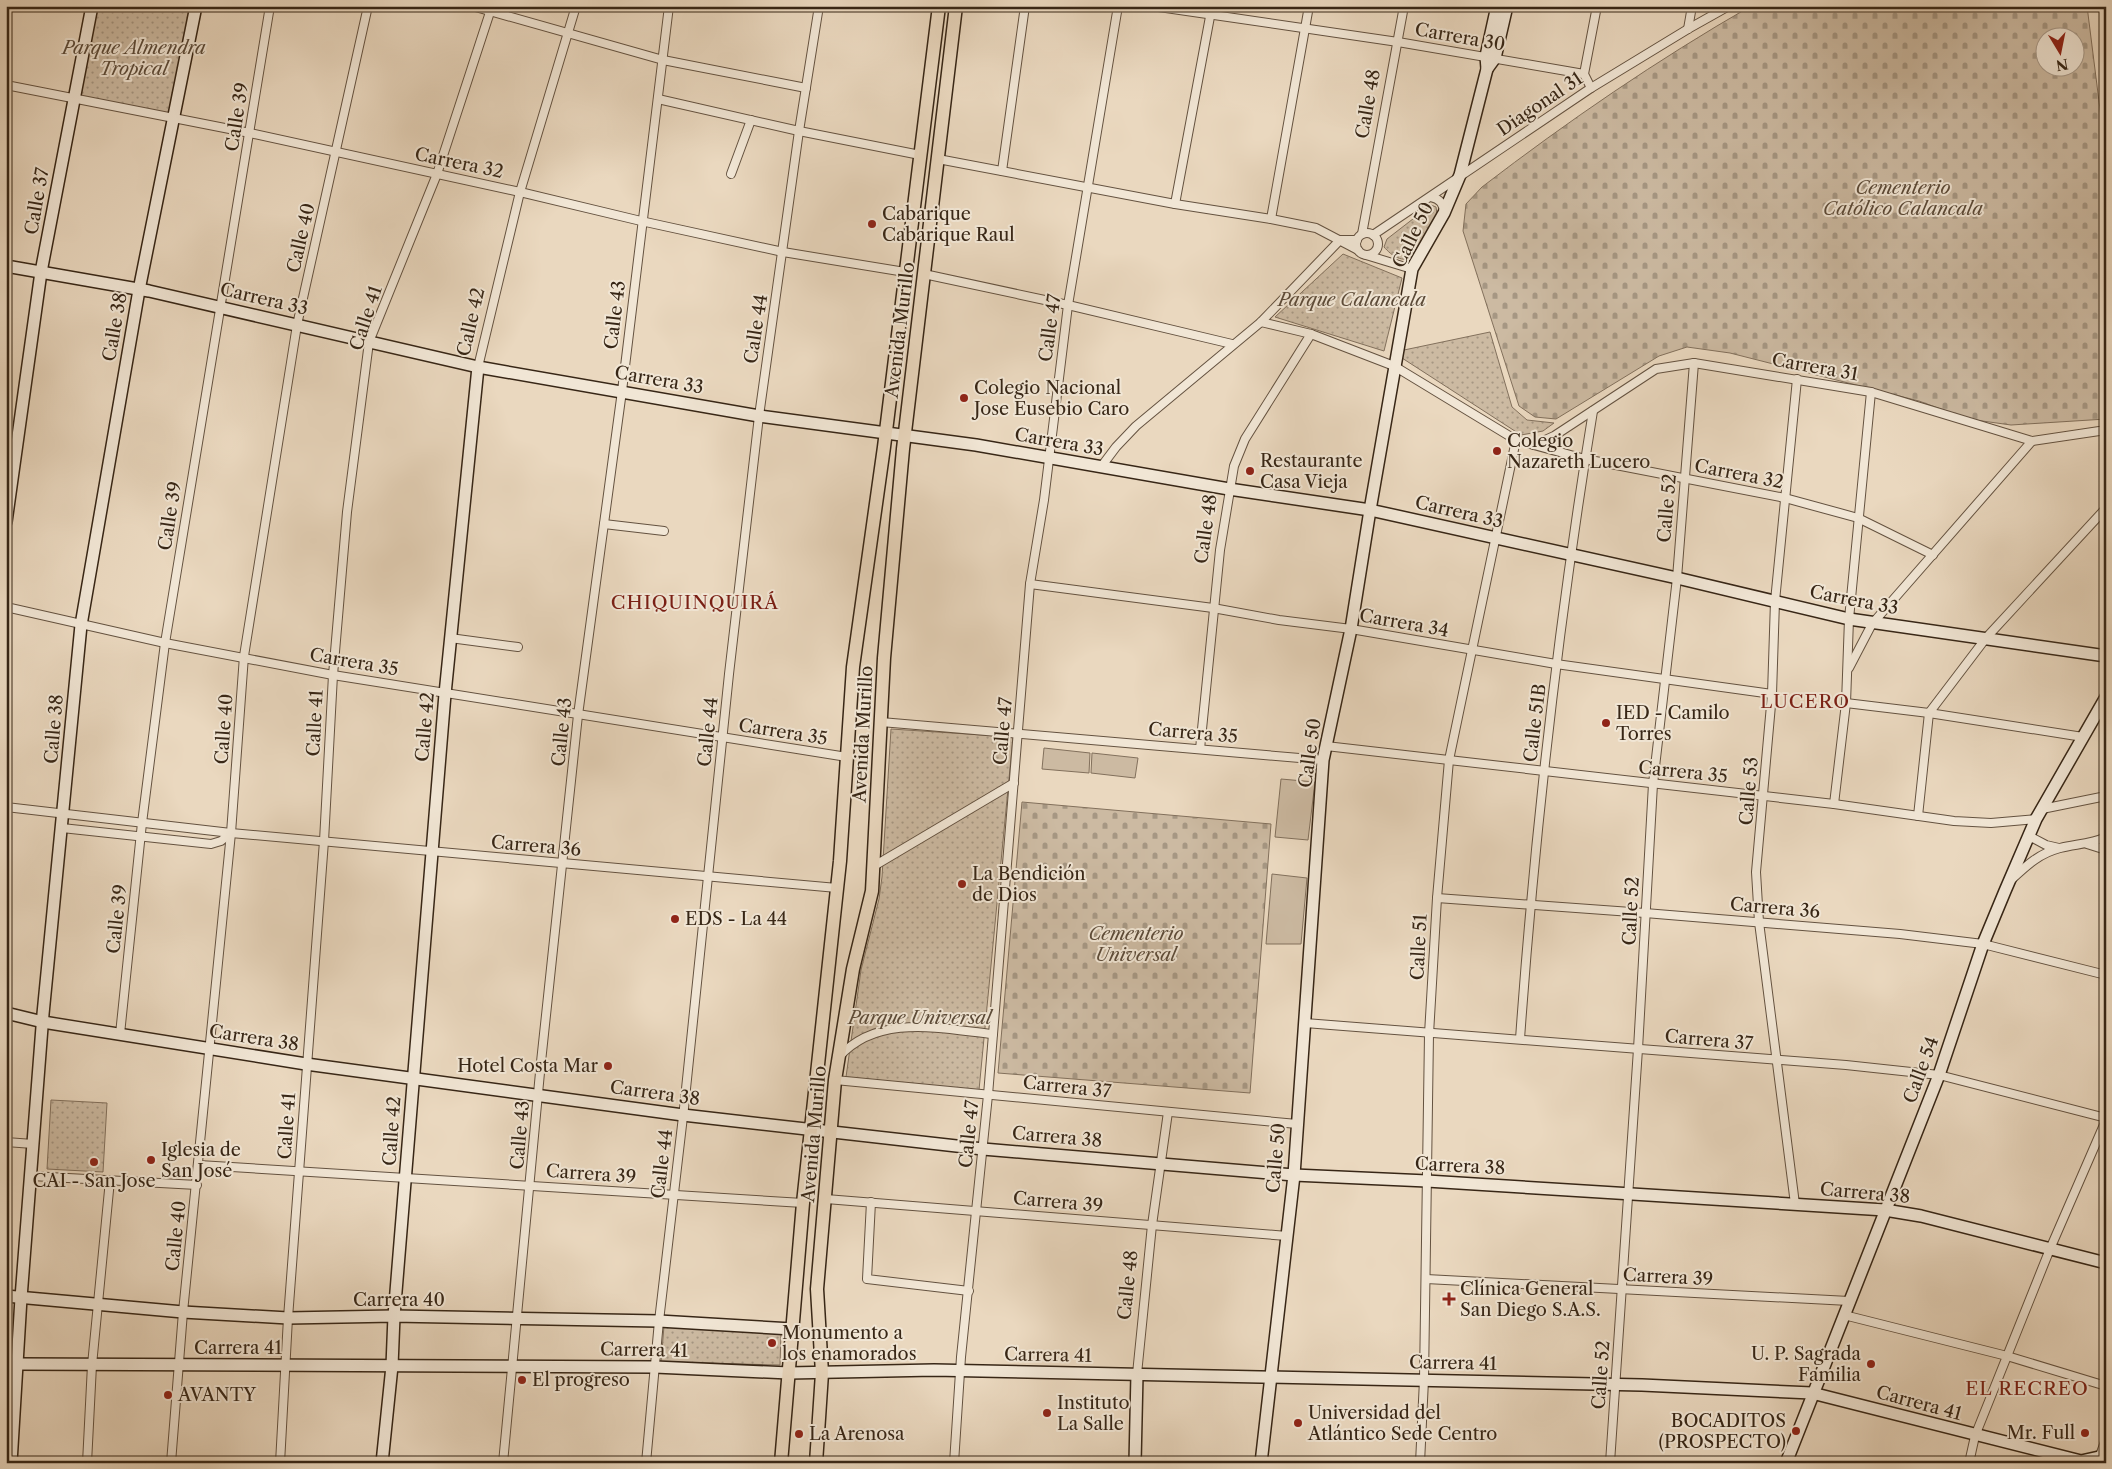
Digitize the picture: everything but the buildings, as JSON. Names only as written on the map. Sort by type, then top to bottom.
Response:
[{"type":"main road","name":"Avenida Murillo","points":[[781,1463],[803,1203],[837,888],[853,667],[885,433],[939,6]]},
{"type":"main road","name":"Avenida Murillo","points":[[816,1463],[822,1373],[817,1289],[835,1080],[853,969],[872,892],[884,658],[904,435],[956,6]]},
{"type":"street","name":"Calle 37","points":[[6,522],[41,272],[92,6]]},
{"type":"street","name":"Calle 38","points":[[11,1463],[12,1364],[21,1298],[43,1022],[81,624],[139,290],[175,119],[196,6]]},
{"type":"street","name":"Calle 39","points":[[120,1034],[142,824],[165,643],[270,6]]},
{"type":"street","name":"Calle 40","points":[[171,1463],[183,1312],[231,833],[244,656],[297,325],[368,6]]},
{"type":"street","points":[[472,6],[491,9],[568,35],[663,60],[806,88]]},
{"type":"street","name":"Calle 42","points":[[382,1463],[392,1366],[394,1316],[445,694],[478,367],[520,192],[576,6]]},
{"type":"street","name":"Calle 43","points":[[503,1463],[578,715],[622,391],[669,6]]},
{"type":"street","name":"Calle 44","points":[[646,1463],[659,1321],[759,416],[799,131],[819,6]]},
{"type":"street","points":[[1002,171],[1025,6]]},
{"type":"street","name":"Calle 47","points":[[954,1463],[960,1371],[988,1095],[1030,584],[1044,500],[1068,305],[1118,6]]},
{"type":"street","name":"Carrera 30","points":[[1152,6],[1212,10],[1305,28],[1584,74]]},
{"type":"street","points":[[1271,219],[1309,6]]},
{"type":"street","name":"Calle 48","points":[[1368,236],[1367,207],[1404,6]]},
{"type":"street","name":"Calle 50","points":[[1490,57],[1496,6]]},
{"type":"street","name":"Calle 50","points":[[1261,1463],[1294,1175],[1323,760],[1351,629],[1394,366],[1412,269],[1426,248],[1444,213],[1460,175],[1490,57],[1507,6]]},
{"type":"street","points":[[1591,88],[1584,74],[1597,6]]},
{"type":"street","points":[[1688,29],[1692,6]]},
{"type":"street","name":"Diagonal 31","points":[[1368,236],[1389,226],[1432,197],[1460,175],[1591,88],[1729,6]]},
{"type":"street","name":"Calle 41","points":[[280,1463],[288,1318],[324,842],[333,674],[347,512],[370,342],[437,174],[491,9]]},
{"type":"street","points":[[1175,204],[1212,10]]},
{"type":"street","name":"Carrera 32","points":[[6,85],[250,133],[783,252],[905,272]]},
{"type":"street","points":[[658,99],[799,131],[920,155]]},
{"type":"street","points":[[731,174],[750,120]]},
{"type":"street","points":[[938,159],[1175,204],[1316,228],[1374,258],[1412,269]]},
{"type":"street","points":[[1432,197],[1440,201],[1444,207],[1444,213]]},
{"type":"street","points":[[1101,467],[1116,447],[1136,426],[1232,344],[1261,322],[1331,248],[1343,242],[1368,236]]},
{"type":"street","points":[[1368,236],[1386,260]]},
{"type":"street","points":[[1361,252],[1368,236]]},
{"type":"street","points":[[1361,252],[1370,254],[1377,248]]},
{"type":"street","name":"Carrera 33","points":[[6,266],[139,290],[219,307],[478,367],[759,416],[904,435],[1229,489],[1370,510],[1872,624],[1986,638],[2106,656]]},
{"type":"street","points":[[924,274],[1068,305],[1232,344]]},
{"type":"street","name":"Carrera 32","points":[[1261,322],[1311,334],[1394,366],[1516,440],[1585,459],[1785,498],[1858,518],[1932,555]]},
{"type":"street","name":"Calle 48","points":[[1200,749],[1213,608],[1229,489],[1234,466],[1245,439],[1311,334]]},
{"type":"street","name":"Carrera 31","points":[[1534,445],[1554,436],[1593,412],[1656,369],[1694,362],[1871,392],[2032,441],[2106,430]]},
{"type":"street","name":"Calle 52","points":[[1610,1463],[1638,1049],[1653,784],[1676,578],[1694,362]]},
{"type":"street","name":"Calle 53","points":[[1795,1204],[1759,922],[1756,872],[1772,694],[1775,602],[1798,379]]},
{"type":"street","points":[[1834,804],[1846,703],[1849,619],[1871,392]]},
{"type":"street","name":"Calle 51B","points":[[1520,1039],[1530,904],[1556,664],[1570,556],[1593,412]]},
{"type":"street","name":"Calle 51","points":[[1420,1463],[1424,1380],[1429,1034],[1437,898],[1449,760],[1516,440]]},
{"type":"street","points":[[1847,671],[1872,624],[2032,441]]},
{"type":"street","points":[[1918,816],[1929,713],[1986,638],[2106,508]]},
{"type":"street","points":[[604,524],[664,531]]},
{"type":"street","name":"Carrera 34","points":[[1030,584],[1213,608],[1279,620],[1351,629],[1556,664],[1772,694]]},
{"type":"street","name":"Carrera 35","points":[[6,607],[165,643],[445,694],[847,757]]},
{"type":"street","points":[[450,638],[518,647]]},
{"type":"street","name":"Calle 54","points":[[1786,1463],[1939,1075],[1984,944],[2009,881],[2039,814],[2106,698]]},
{"type":"street","points":[[1846,703],[2084,736]]},
{"type":"street","name":"Carrera 35","points":[[881,722],[1323,760]]},
{"type":"street","name":"Carrera 35","points":[[1326,746],[1991,823],[2039,814]]},
{"type":"street","points":[[874,866],[1014,783]]},
{"type":"street","points":[[2039,814],[2106,796]]},
{"type":"street","name":"Carrera 36","points":[[6,807],[231,833],[837,888]]},
{"type":"street","points":[[62,828],[211,844],[221,841],[231,833]]},
{"type":"street","points":[[2029,836],[2046,845],[2059,848]]},
{"type":"street","points":[[2009,881],[2034,858],[2059,848],[2085,844],[2106,837]]},
{"type":"street","points":[[2085,844],[2106,850]]},
{"type":"street","name":"Carrera 36","points":[[1437,898],[1900,934],[1984,944],[2106,975]]},
{"type":"street","name":"Carrera 38","points":[[6,1013],[43,1022],[306,1064],[683,1115],[983,1149],[1294,1175],[1427,1181],[1885,1210],[1920,1216],[2106,1264]]},
{"type":"street","name":"Carrera 37","points":[[1305,1023],[1846,1065],[1939,1075],[2106,1119]]},
{"type":"street","points":[[838,1059],[849,1048],[864,1038],[897,1027],[924,1027],[993,1034]]},
{"type":"street","name":"Carrera 37","points":[[835,1080],[1297,1124]]},
{"type":"street","name":"Calle 48","points":[[1134,1463],[1137,1374],[1152,1225],[1168,1112]]},
{"type":"street","points":[[1969,1463],[1976,1436],[2007,1356],[2050,1249],[2106,1119]]},
{"type":"street","points":[[6,1142],[33,1144]]},
{"type":"street","name":"Carrera 39","points":[[199,1165],[803,1203]]},
{"type":"street","points":[[31,1176],[197,1185]]},
{"type":"street","points":[[87,1463],[92,1365],[110,1180]]},
{"type":"street","name":"Carrera 39","points":[[826,1199],[1287,1236]]},
{"type":"street","points":[[871,1202],[867,1279],[968,1291]]},
{"type":"street","name":"Carrera 39","points":[[1426,1279],[1849,1301]]},
{"type":"street","name":"Carrera 40","points":[[6,1296],[183,1312],[288,1318],[394,1316],[659,1321],[792,1329]]},
{"type":"street","points":[[1844,1315],[2007,1356],[2106,1386]]},
{"type":"street","name":"Carrera 41","points":[[12,1364],[655,1367],[789,1373],[934,1370],[1615,1384],[1812,1394],[2082,1462],[2101,1459]]},
{"type":"street","points":[[2101,1459],[2106,1439]]},
{"type":"green space","name":"Parque Almendra Tropical","points":[[92,6],[196,6],[174,119],[73,99]]},
{"type":"green space","name":"Cementerio Católico Calancala","points":[[1751,6],[2087,6],[2106,157],[2106,419],[2011,425],[1968,419],[1919,401],[1730,353],[1687,347],[1659,356],[1556,419],[1535,417],[1519,406],[1463,231],[1466,204],[1482,187],[1547,138],[1647,70]]},
{"type":"green space","name":"Parque Calancala","points":[[1431,205],[1436,207],[1437,214],[1414,257],[1401,259],[1394,256],[1384,247],[1387,239]]},
{"type":"green space","name":"Parque Calancala","points":[[1343,254],[1402,278],[1384,351],[1275,317]]},
{"type":"green space","name":"Parque Calancala","points":[[1490,332],[1512,407],[1527,420],[1554,423],[1543,431],[1521,435],[1402,358],[1404,350]]},
{"type":"green space","name":"Parque Universal","points":[[891,729],[1013,737],[979,1090],[846,1077],[861,970],[879,899],[882,877]]},
{"type":"green space","points":[[1044,748],[1090,753],[1089,773],[1042,769]]},
{"type":"green space","points":[[1092,753],[1138,758],[1135,778],[1091,773]]},
{"type":"green space","points":[[1281,779],[1315,782],[1308,840],[1275,837]]},
{"type":"green space","name":"Cementerio Universal","points":[[1022,802],[1271,824],[1250,1093],[998,1073]]},
{"type":"green space","points":[[1272,874],[1307,878],[1301,944],[1266,944]]},
{"type":"green space","points":[[51,1100],[107,1103],[103,1172],[47,1169]]},
{"type":"green space","points":[[664,1326],[781,1332],[780,1365],[661,1362]]},
{"type":"place","name":"Cabarique Cabarique Raul","points":[[872,224]]},
{"type":"place","name":"Colegio Nacional Jose Eusebio Caro","points":[[964,398]]},
{"type":"place","name":"Colegio Nazareth Lucero","points":[[1497,451]]},
{"type":"place","name":"Restaurante Casa Vieja","points":[[1250,471]]},
{"type":"place","name":"IED - Camilo Torres","points":[[1606,723]]},
{"type":"place","name":"La Bendición de Dios","points":[[962,884]]},
{"type":"place","name":"EDS - La 44","points":[[675,919]]},
{"type":"place","name":"Hotel Costa Mar","points":[[608,1066]]},
{"type":"place","name":"Iglesia de San José","points":[[151,1160]]},
{"type":"place","name":"CAI - San Jose","points":[[94,1162]]},
{"type":"place","name":"Clínica General San Diego S.A.S.","points":[[1449,1299]]},
{"type":"place","name":"Monumento a los enamorados","points":[[772,1343]]},
{"type":"place","name":"U. P. Sagrada Familia","points":[[1871,1364]]},
{"type":"place","name":"El progreso","points":[[522,1380]]},
{"type":"place","name":"AVANTY","points":[[168,1395]]},
{"type":"place","name":"Instituto La Salle","points":[[1047,1413]]},
{"type":"place","name":"Universidad del Atlántico Sede Centro","points":[[1298,1423]]},
{"type":"place","name":"BOCADITOS (PROSPECTO)","points":[[1796,1431]]},
{"type":"place","name":"Mr. Full","points":[[2085,1433]]},
{"type":"place","name":"La Arenosa","points":[[799,1434]]},
{"type":"district","name":"CHIQUINQUIRÁ","points":[[695,602]]},
{"type":"district","name":"LUCERO","points":[[1805,701]]},
{"type":"district","name":"EL RECREO","points":[[2027,1388]]}]
